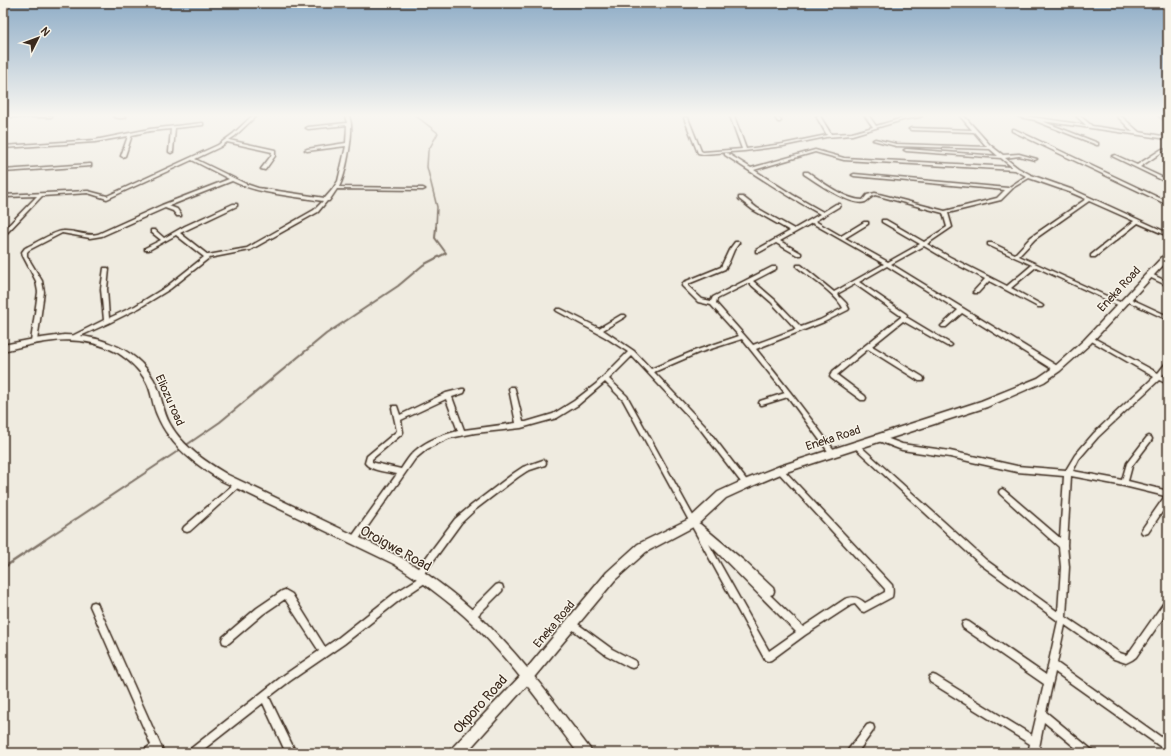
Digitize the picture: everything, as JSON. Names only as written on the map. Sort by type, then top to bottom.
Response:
[{"type":"main road","name":"Eneka Road","points":[[527,676],[611,576],[642,548],[693,522],[722,495],[780,470],[977,406],[1041,380],[1057,369],[1090,338],[1168,256]]},
{"type":"main road","name":"Okporo Road","points":[[457,753],[527,676]]},
{"type":"street","points":[[123,156],[125,151]]},
{"type":"street","points":[[3,196],[88,192],[107,198],[207,151]]},
{"type":"street","points":[[264,169],[273,156],[274,152],[271,151]]},
{"type":"street","points":[[76,336],[137,307],[168,288],[207,257],[236,252],[258,244],[316,211],[337,188],[347,151]]},
{"type":"street","points":[[699,151],[715,151]]},
{"type":"street","points":[[750,170],[814,151]]},
{"type":"street","points":[[816,151],[844,159],[1016,169]]},
{"type":"street","points":[[923,151],[1000,157],[1019,155],[1035,159]]},
{"type":"street","points":[[994,151],[1016,169],[1029,176],[1089,198],[1168,235]]},
{"type":"street","points":[[1058,151],[1168,204]]},
{"type":"street","points":[[1137,167],[1161,151]]},
{"type":"street","points":[[726,154],[823,214]]},
{"type":"street","points":[[1114,156],[1168,182]]},
{"type":"street","points":[[193,159],[244,185],[258,189],[327,200]]},
{"type":"street","points":[[3,171],[90,166]]},
{"type":"street","points":[[806,173],[834,190],[857,201],[864,201],[869,196],[875,194],[945,212],[992,202],[999,199],[1009,189],[1029,176]]},
{"type":"street","points":[[854,175],[1009,189]]},
{"type":"street","points":[[34,341],[41,292],[39,281],[24,252],[61,232],[86,237],[100,235],[164,206],[233,179]]},
{"type":"street","points":[[337,188],[423,189]]},
{"type":"street","points":[[3,234],[41,194]]},
{"type":"street","points":[[741,198],[755,209],[794,231]]},
{"type":"street","points":[[1016,256],[1033,238],[1089,198]]},
{"type":"street","points":[[147,249],[234,205]]},
{"type":"street","points":[[758,251],[838,205]]},
{"type":"street","points":[[164,206],[175,210],[179,214]]},
{"type":"street","points":[[834,294],[924,244],[950,227],[945,212]]},
{"type":"street","points":[[812,221],[887,264],[1057,369]]},
{"type":"street","points":[[884,221],[1040,306]]},
{"type":"street","points":[[1093,256],[1137,221]]},
{"type":"street","points":[[841,238],[866,223]]},
{"type":"street","points":[[153,232],[164,240]]},
{"type":"street","points":[[176,233],[207,257]]},
{"type":"street","points":[[777,241],[800,254]]},
{"type":"street","points":[[737,243],[730,249],[726,265],[723,268],[686,283],[685,286],[700,301],[713,303],[743,337],[789,394],[832,452]]},
{"type":"street","points":[[990,244],[1124,302],[1168,318]]},
{"type":"street","points":[[1007,288],[1036,265]]},
{"type":"street","points":[[752,348],[800,330],[846,309],[845,305],[834,294],[799,266]]},
{"type":"street","points":[[713,303],[715,298],[774,268]]},
{"type":"street","points":[[106,269],[104,289],[107,322]]},
{"type":"street","points":[[1149,275],[1168,284]]},
{"type":"street","points":[[976,292],[988,279]]},
{"type":"street","points":[[750,281],[773,301],[800,330]]},
{"type":"street","points":[[855,282],[902,313],[904,315],[903,318],[950,345]]},
{"type":"street","points":[[559,310],[599,330],[623,344],[632,352],[651,371],[720,449],[746,484]]},
{"type":"street","points":[[944,326],[962,310]]},
{"type":"street","points":[[599,330],[623,316]]},
{"type":"street","points":[[863,398],[833,376],[903,318]]},
{"type":"street","name":"Eliozu road","points":[[3,348],[57,337],[76,336],[92,339],[119,350],[136,361],[150,381],[161,414],[168,429],[184,448]]},
{"type":"street","points":[[651,371],[696,352],[743,337]]},
{"type":"street","points":[[1090,338],[1168,382]]},
{"type":"street","points":[[868,346],[921,379]]},
{"type":"street","points":[[354,540],[414,457],[433,442],[461,432],[520,425],[557,415],[591,392],[632,352]]},
{"type":"street","points":[[1033,753],[1062,620],[1065,567],[1063,545],[1068,473],[1077,457],[1096,435],[1158,377],[1168,365]]},
{"type":"street","points":[[606,379],[625,398],[768,657],[802,632],[853,599],[864,608],[884,598],[890,592],[889,588],[780,470]]},
{"type":"street","points":[[512,388],[520,425]]},
{"type":"street","points":[[398,418],[448,395],[462,391]]},
{"type":"street","points":[[762,403],[789,394]]},
{"type":"street","points":[[448,395],[461,432]]},
{"type":"street","points":[[396,408],[400,432],[369,458],[368,463],[373,466],[403,472]]},
{"type":"street","points":[[878,438],[902,446],[950,454],[1017,469],[1068,473],[1168,494]]},
{"type":"street","points":[[1124,484],[1129,465],[1149,439]]},
{"type":"street","points":[[855,445],[967,548],[1062,620],[1125,660],[1129,659],[1133,654],[1168,604]]},
{"type":"street","name":"Oroigwe Road","points":[[184,448],[203,465],[238,485],[398,561],[422,576],[486,630],[527,676],[586,753]]},
{"type":"street","points":[[192,753],[264,696],[324,652],[342,641],[398,596],[422,576],[458,521],[516,475],[543,463]]},
{"type":"street","points":[[187,529],[238,485]]},
{"type":"street","points":[[1002,492],[1063,545]]},
{"type":"street","points":[[1145,530],[1168,497]]},
{"type":"street","points":[[693,522],[741,563],[770,591],[710,538],[693,522]]},
{"type":"street","points":[[693,522],[802,632]]},
{"type":"street","points":[[471,616],[499,588]]},
{"type":"street","points":[[226,640],[266,606],[285,594],[324,652]]},
{"type":"street","points":[[94,606],[158,750],[147,753]]},
{"type":"street","points":[[571,623],[609,652],[632,664]]},
{"type":"street","points":[[966,625],[1048,682]]},
{"type":"street","points":[[1052,665],[1168,747]]},
{"type":"street","points":[[933,680],[1035,742]]},
{"type":"street","points":[[264,696],[291,753]]},
{"type":"street","points":[[1042,714],[1089,753]]},
{"type":"street","points":[[851,753],[870,728]]},
{"type":"waterway","points":[[428,151],[427,167],[437,207],[436,228]]},
{"type":"waterway","points":[[185,446],[220,422],[326,334],[398,286],[423,265],[446,253],[435,238],[436,227]]},
{"type":"waterway","points":[[43,541],[181,449]]},
{"type":"waterway","points":[[3,568],[45,540]]}]
